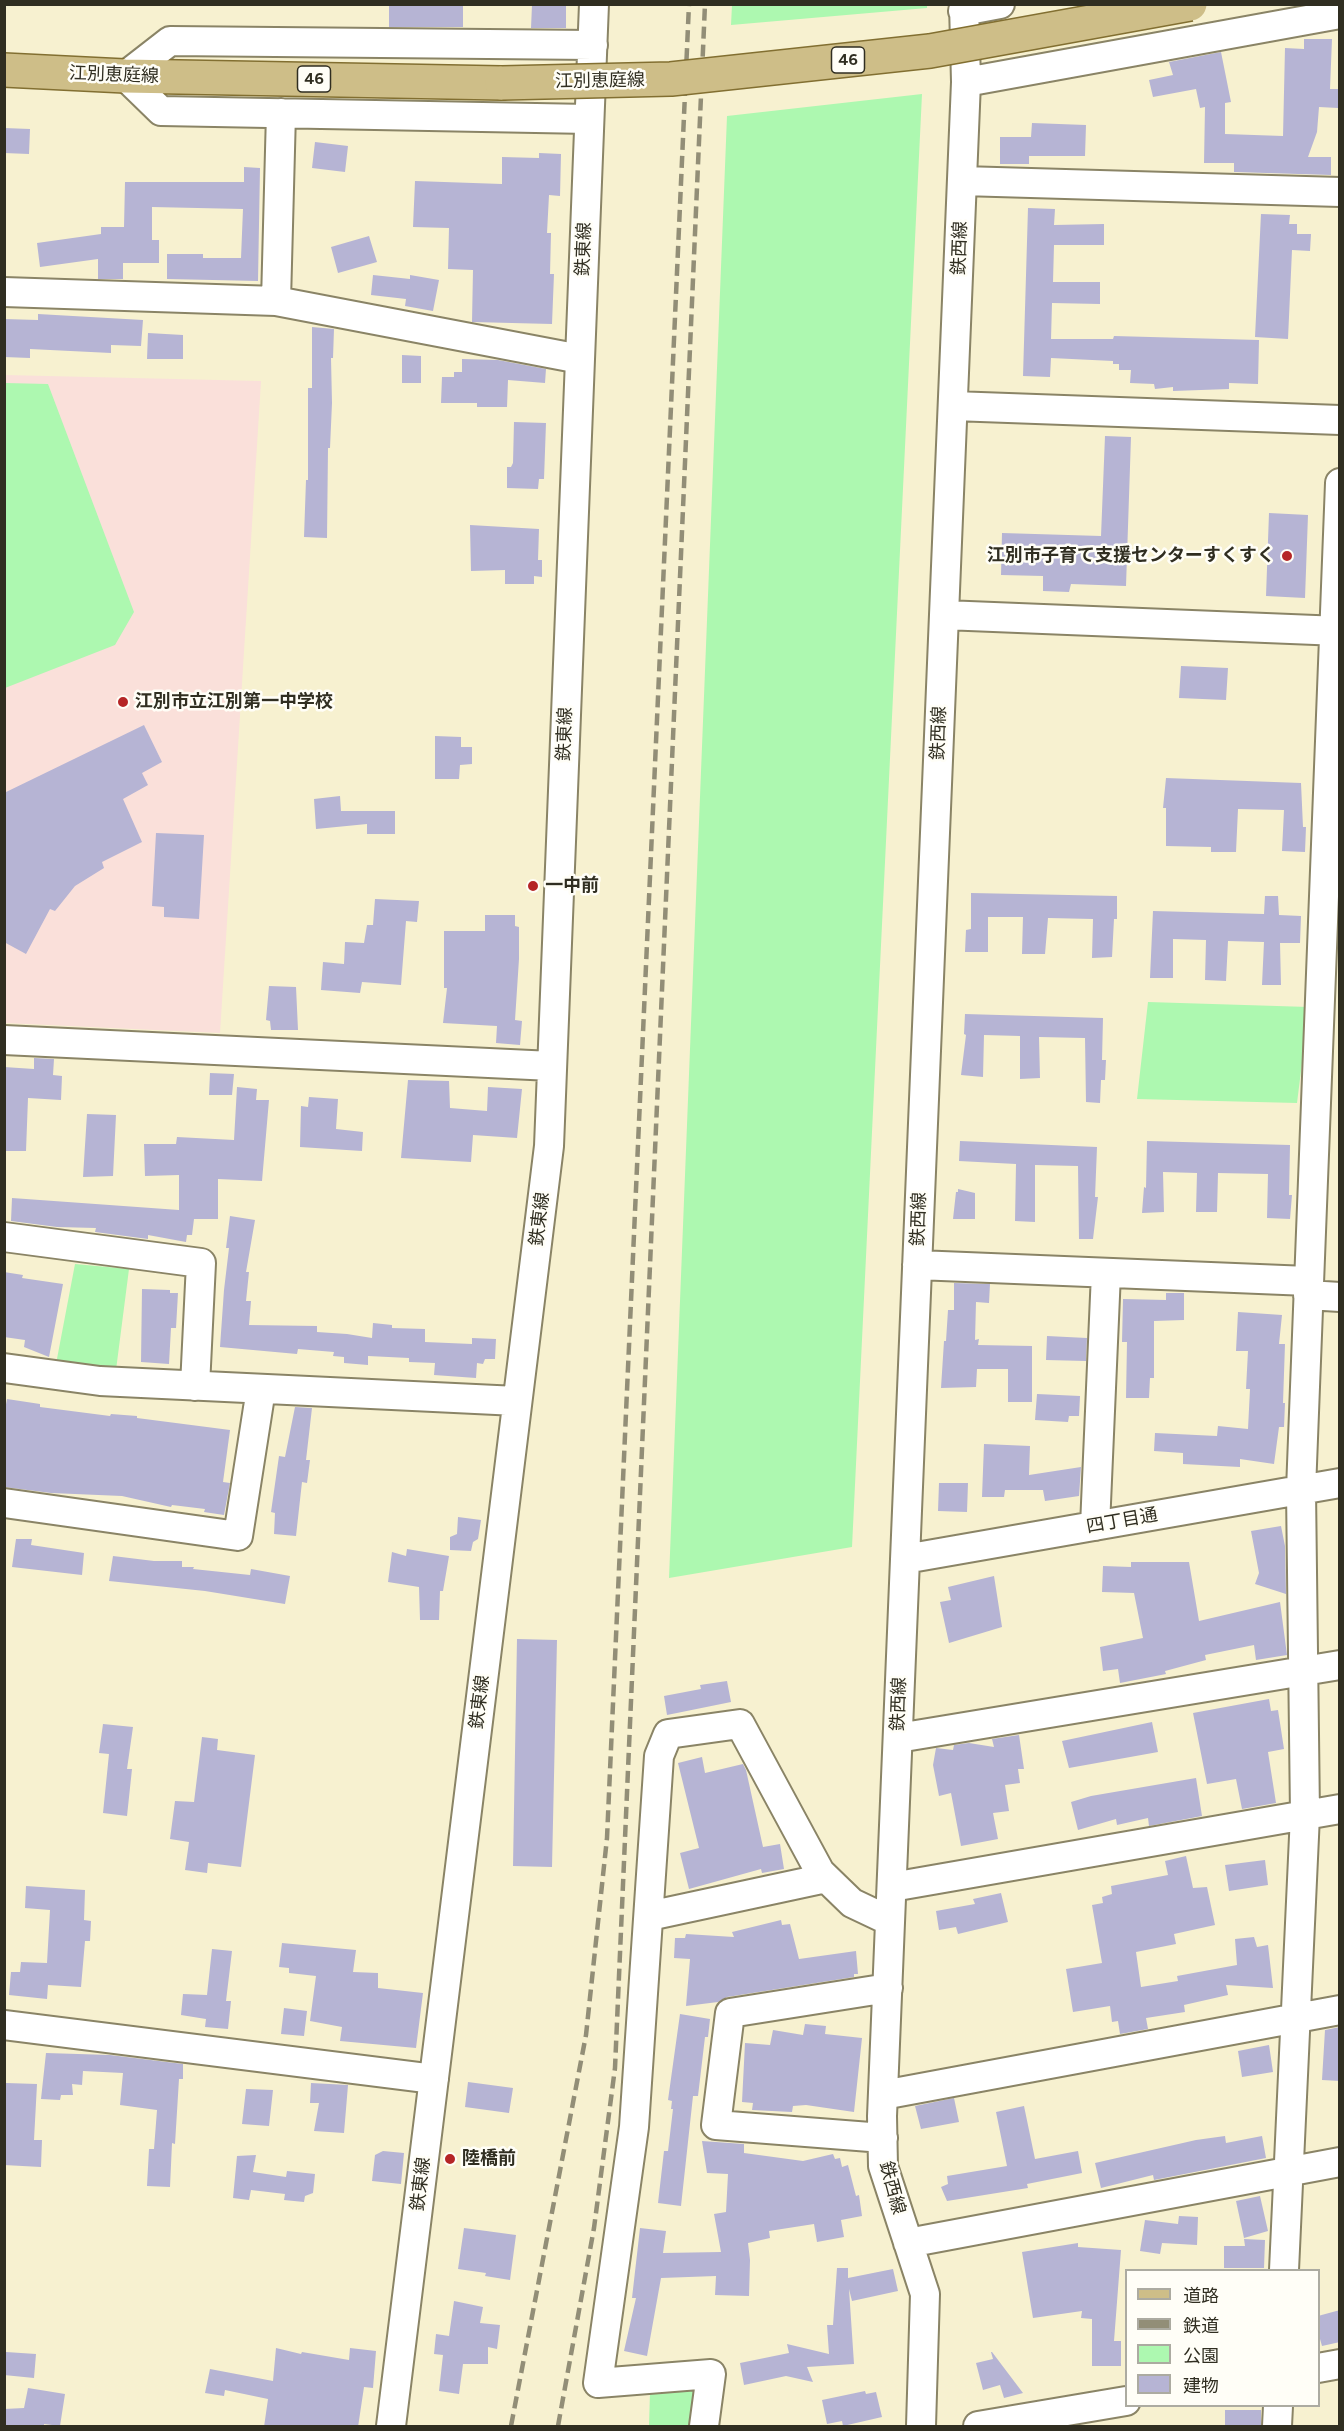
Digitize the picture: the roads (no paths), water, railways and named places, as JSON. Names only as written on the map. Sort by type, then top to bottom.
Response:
[{"type":"main road","name":"江別恵庭線","points":[[4,70],[125,76],[502,83],[671,79],[906,54],[1190,4]]},
{"type":"street","name":"鉄東線","points":[[391,2427],[549,1146],[594,4]]},
{"type":"street","points":[[964,8],[1000,4]]},
{"type":"street","name":"鉄西線","points":[[921,2427],[925,2294],[883,2166],[883,2095],[966,82],[964,8]]},
{"type":"street","points":[[966,82],[1340,14]]},
{"type":"street","points":[[590,119],[161,111],[125,76],[170,41],[593,45]]},
{"type":"street","points":[[276,301],[281,113]]},
{"type":"street","points":[[962,181],[1340,192]]},
{"type":"street","points":[[4,291],[276,301],[580,359]]},
{"type":"street","points":[[953,406],[1340,420]]},
{"type":"street","points":[[1284,2269],[1305,1815],[1300,1490],[1308,1288],[1329,1011],[1340,483]]},
{"type":"street","points":[[944,615],[1337,631]]},
{"type":"street","points":[[4,1040],[552,1066]]},
{"type":"street","points":[[4,1237],[201,1263],[195,1386]]},
{"type":"street","points":[[917,1265],[1106,1273],[1308,1288],[1340,1296]]},
{"type":"street","points":[[1095,1526],[1106,1273]]},
{"type":"street","points":[[4,1368],[100,1381],[517,1401]]},
{"type":"street","points":[[4,1503],[238,1536],[261,1389]]},
{"type":"street","name":"四丁目通","points":[[905,1559],[1340,1483]]},
{"type":"street","points":[[898,1738],[1340,1665]]},
{"type":"street","points":[[704,2427],[711,2374],[598,2383],[634,2127],[660,1756],[668,1734],[740,1724],[820,1872],[852,1903],[890,1921]]},
{"type":"street","points":[[892,1887],[1340,1809]]},
{"type":"street","points":[[649,1916],[826,1878]]},
{"type":"street","points":[[883,2138],[716,2125],[730,2013],[888,1988]]},
{"type":"street","points":[[883,2095],[1340,2010]]},
{"type":"street","points":[[4,2025],[434,2079]]},
{"type":"street","points":[[908,2243],[1340,2162]]},
{"type":"street","points":[[1320,2368],[1340,2364]]},
{"type":"street","points":[[978,2427],[1125,2401]]},
{"type":"street","points":[[1277,2427],[1278,2407]]},
{"type":"railway","points":[[511,2426],[586,2035],[607,1838],[689,4]]},
{"type":"railway","points":[[558,2426],[594,2228],[615,2068],[705,4]]},
{"type":"place","name":"江別市子育て支援センターすくすく","points":[[1287,556]]},
{"type":"place","name":"江別市立江別第一中学校","points":[[123,702]]},
{"type":"place","name":"一中前","points":[[533,886]]},
{"type":"place","name":"陸橋前","points":[[450,2159]]}]
